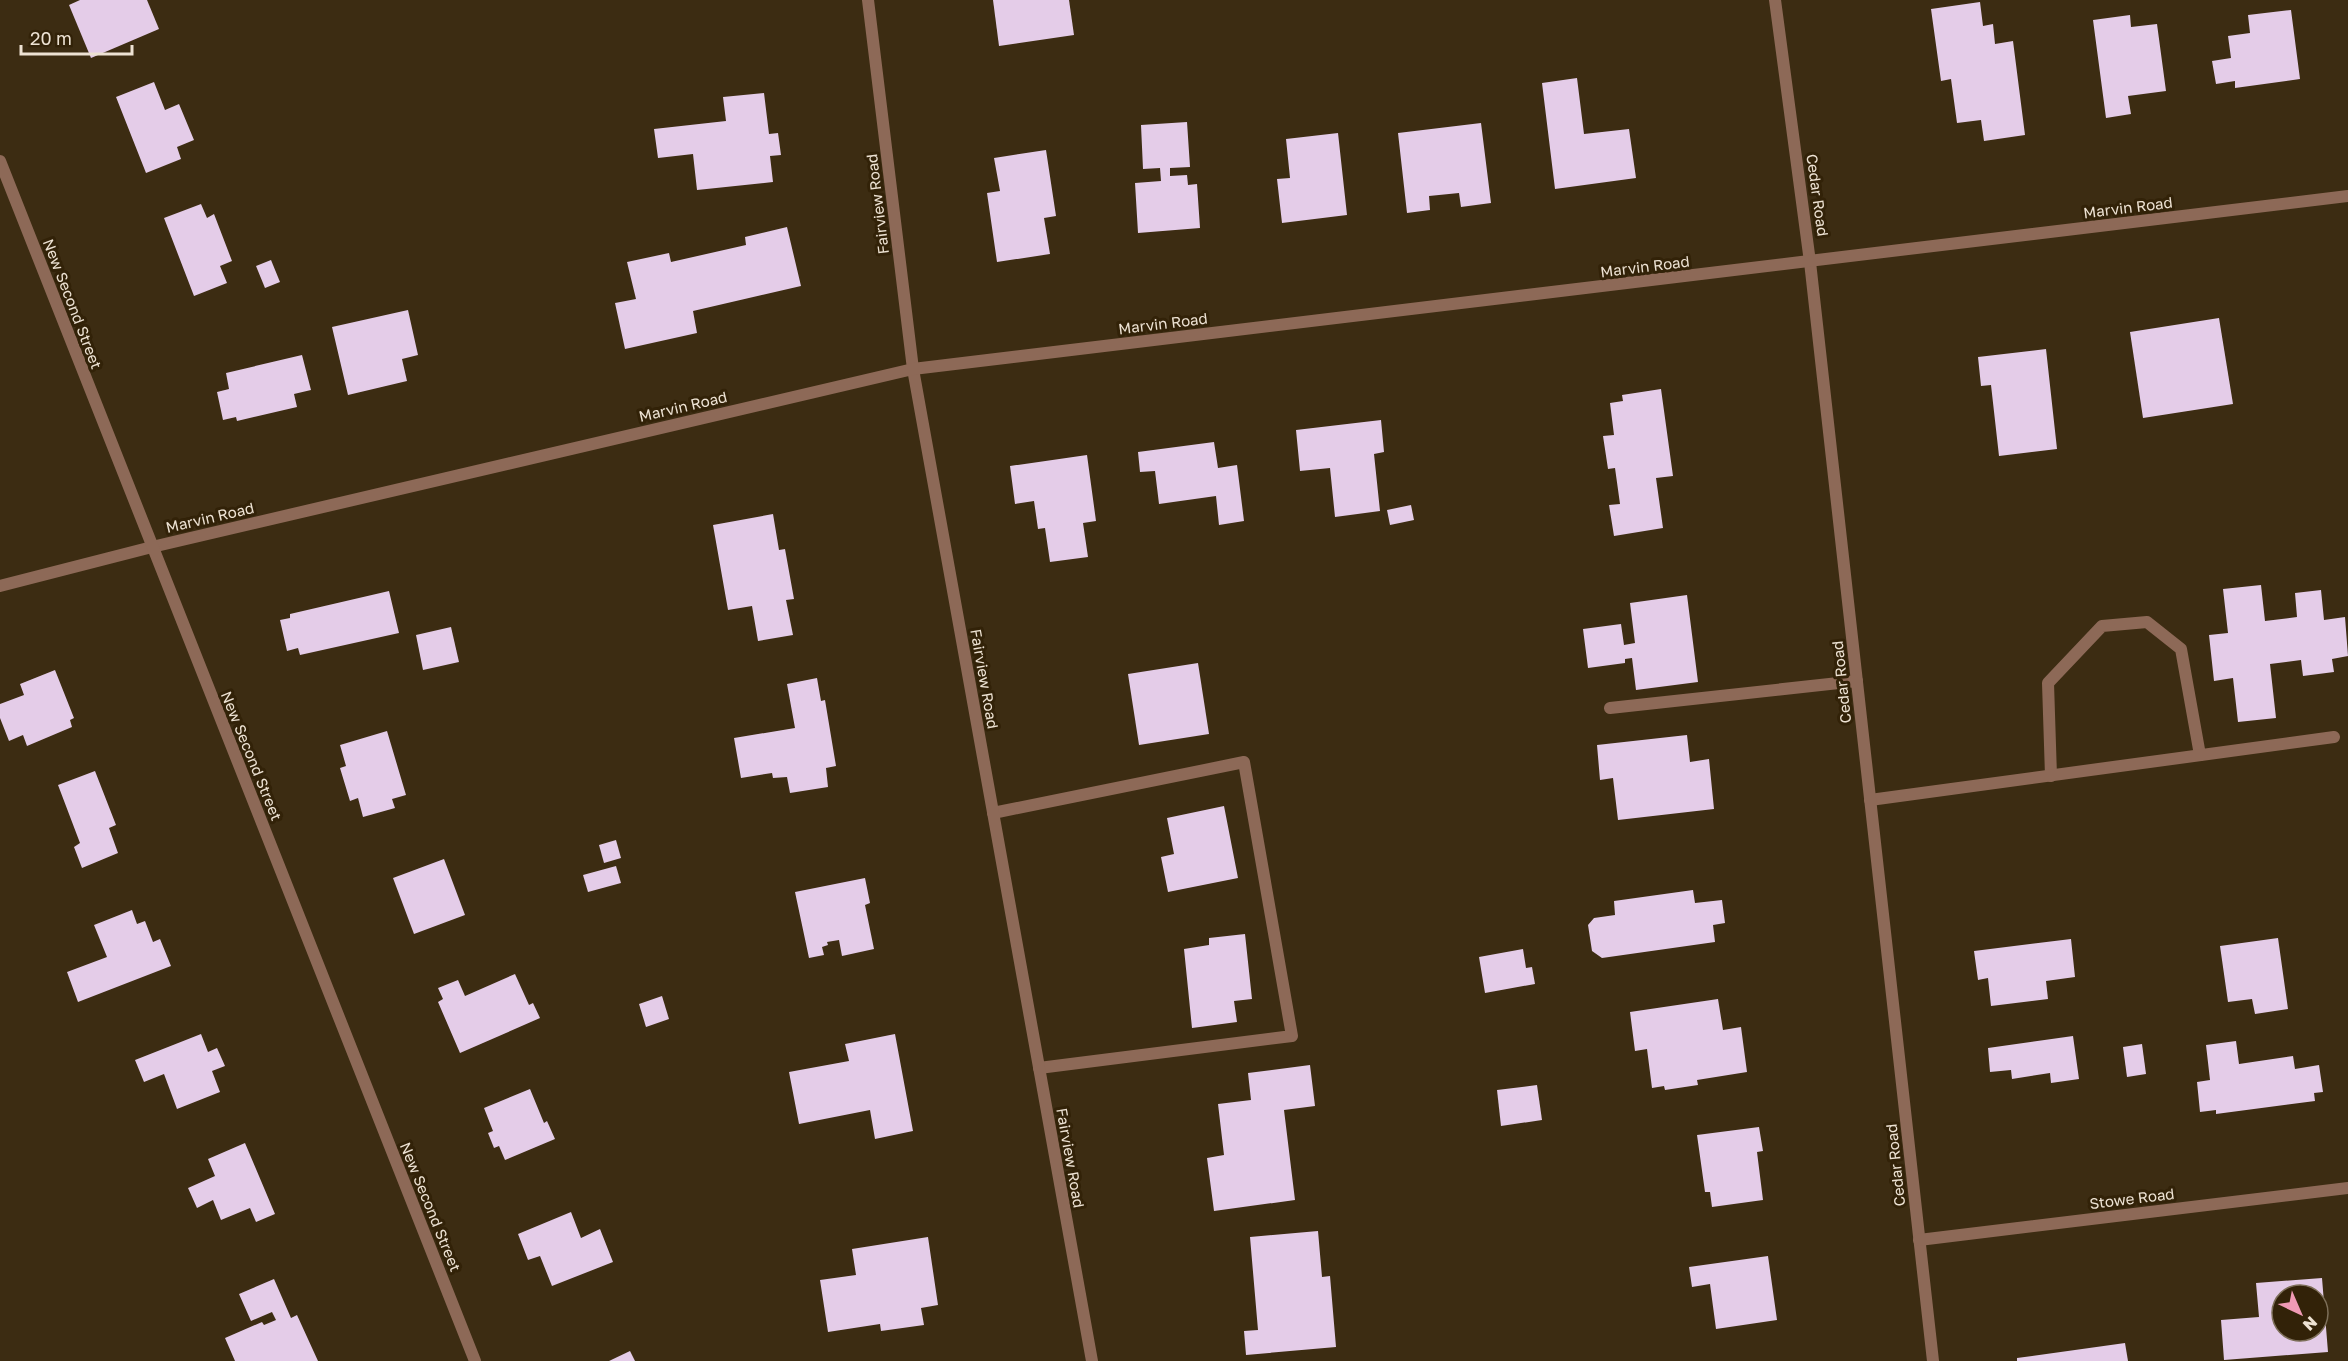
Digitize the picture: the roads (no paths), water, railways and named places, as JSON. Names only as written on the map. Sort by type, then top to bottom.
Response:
[{"type":"street","name":"Fairview Road","points":[[868,0],[913,369],[1092,1361]]},
{"type":"street","name":"Cedar Road","points":[[1775,0],[1810,262],[1933,1361]]},
{"type":"street","name":"New Second Street","points":[[0,161],[475,1361]]},
{"type":"street","name":"Marvin Road","points":[[0,586],[152,547],[913,369],[2348,196]]},
{"type":"street","points":[[2051,776],[2048,683],[2102,626],[2147,622],[2181,649],[2200,755]]},
{"type":"street","points":[[1610,708],[1857,681]]},
{"type":"street","points":[[1870,800],[2334,737]]},
{"type":"street","points":[[993,813],[1244,762],[1292,1036],[1039,1068]]},
{"type":"street","name":"Stowe Road","points":[[1919,1240],[2348,1188]]}]
